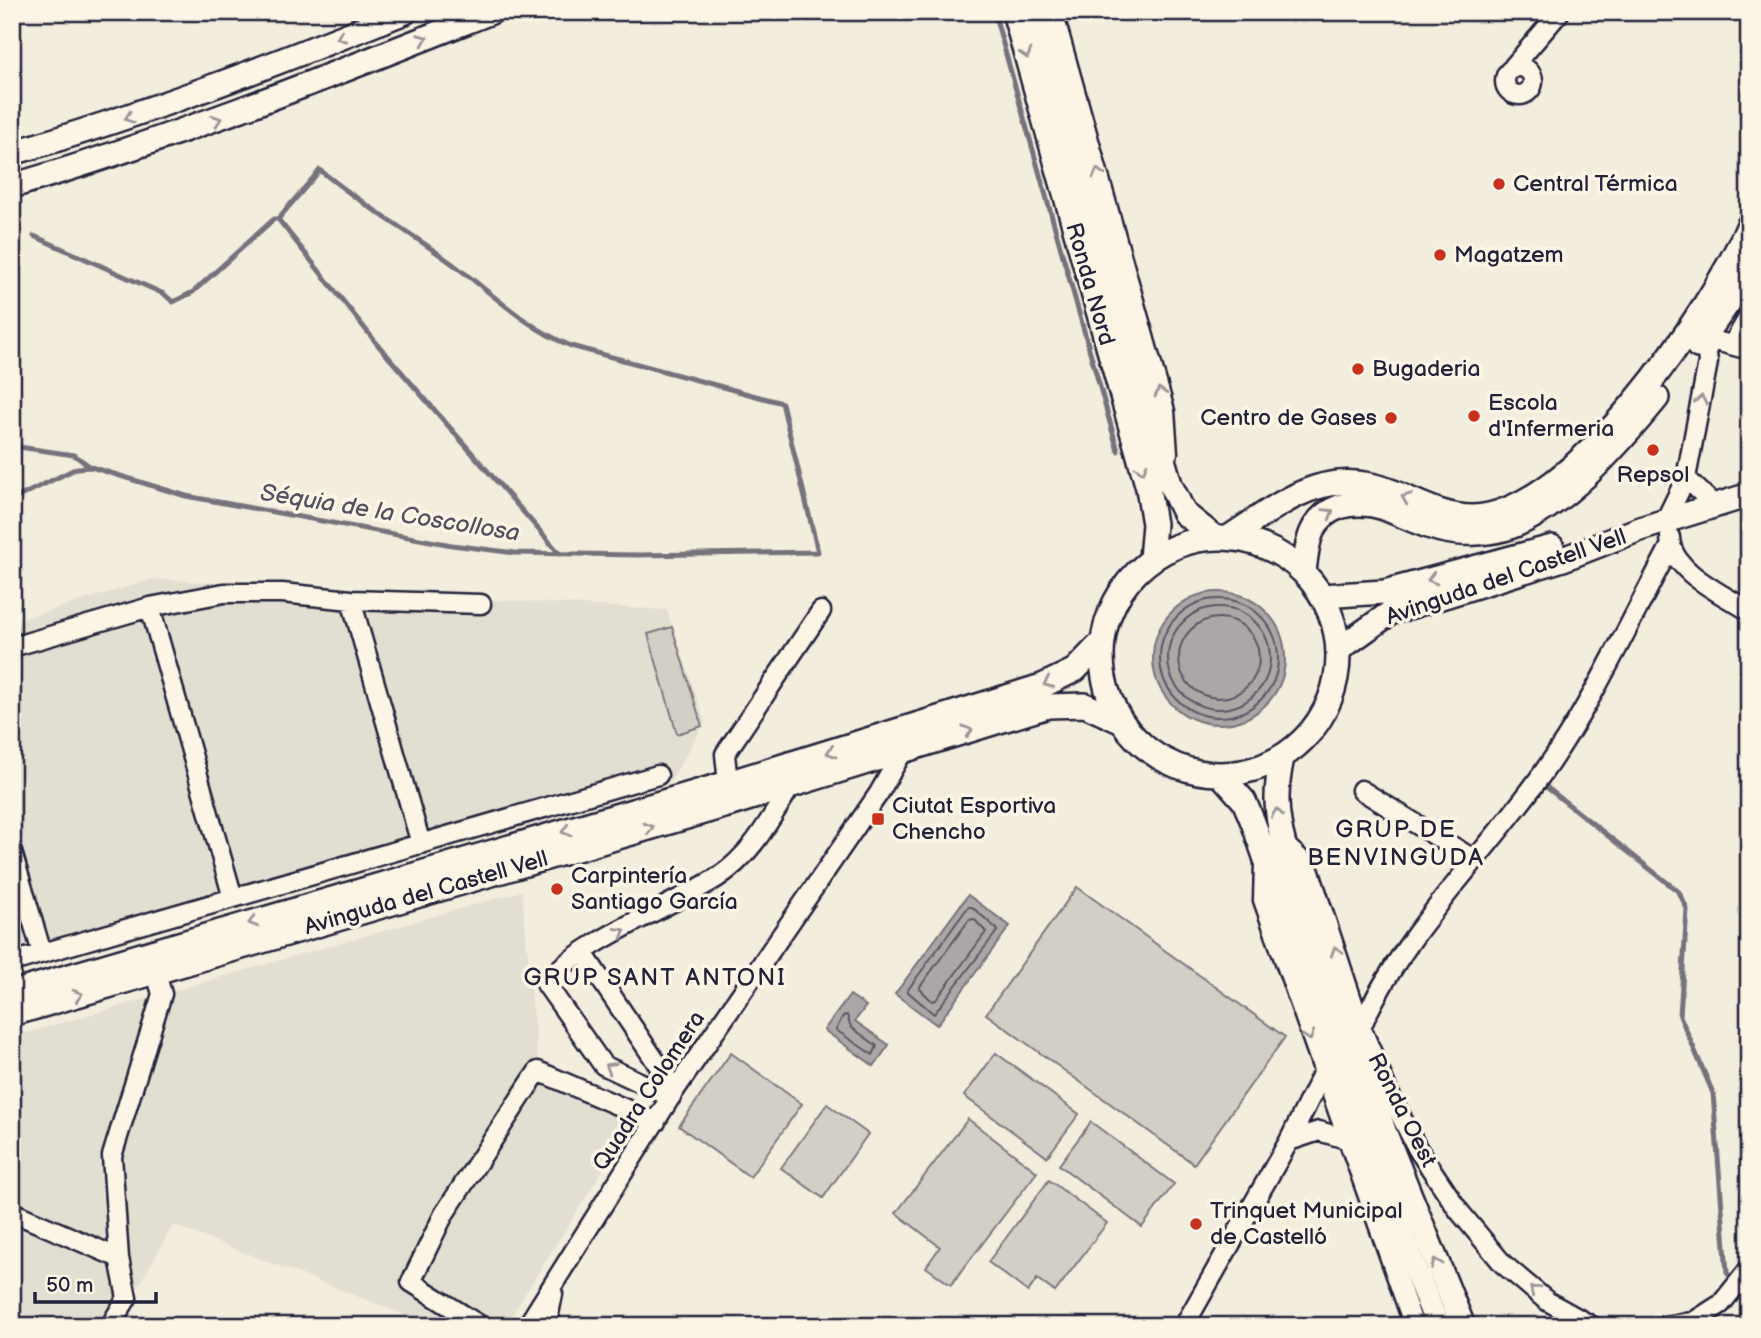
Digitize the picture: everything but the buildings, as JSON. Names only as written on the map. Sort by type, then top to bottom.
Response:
[{"type":"main road","points":[[12,153],[109,125],[227,83],[405,12]]},
{"type":"main road","points":[[12,186],[115,156],[238,112],[491,12]]},
{"type":"main road","name":"Ronda Nord","points":[[1014,12],[1148,488],[1154,524],[1151,559]]},
{"type":"main road","name":"Ronda Nord","points":[[1037,12],[1170,484],[1184,513],[1221,537]]},
{"type":"main road","points":[[1221,537],[1302,489],[1348,482],[1387,490],[1446,515],[1502,514],[1526,502],[1561,475],[1608,429],[1674,352],[1716,291],[1749,225]]},
{"type":"main road","points":[[1304,572],[1308,539],[1314,525],[1325,512],[1348,504],[1377,505],[1440,530],[1469,534],[1504,529],[1535,516],[1592,468],[1636,424],[1705,338],[1731,299],[1749,264]]},
{"type":"main road","name":"Avinguda del Castell Vell","points":[[1338,650],[1390,612],[1563,559],[1640,529],[1713,504],[1749,495]]},
{"type":"main road","name":"Avinguda del Castell Vell","points":[[1322,596],[1384,592],[1621,529],[1640,529]]},
{"type":"main road","points":[[1221,537],[1269,548],[1304,572],[1322,596],[1334,622],[1338,650],[1325,712],[1282,758],[1253,771],[1221,775],[1163,761],[1120,721],[1104,683],[1101,643],[1117,595],[1151,559],[1181,543],[1221,537]]},
{"type":"main road","name":"Avinguda del Castell Vell","points":[[12,993],[611,818],[1042,686],[1074,670],[1101,643]]},
{"type":"main road","name":"Avinguda del Castell Vell","points":[[12,1014],[791,786],[1048,706],[1085,705],[1120,721]]},
{"type":"main road","name":"Ronda Oest","points":[[1282,758],[1275,793],[1274,849],[1363,1140],[1438,1326]]},
{"type":"main road","name":"Ronda Oest","points":[[1221,775],[1244,802],[1274,849],[1463,1326]]},
{"type":"street","name":"Ronda Nord","points":[[1053,12],[1165,411],[1170,484]]},
{"type":"street","points":[[1521,68],[1536,41],[1560,12]]},
{"type":"street","points":[[1749,316],[1741,347],[1705,338],[1708,362],[1688,470],[1668,520],[1671,545],[1680,562],[1694,575],[1749,611]]},
{"type":"street","points":[[1688,470],[1713,504]]},
{"type":"street","points":[[1361,1027],[1377,992],[1417,930],[1538,780],[1575,727],[1671,545]]},
{"type":"street","points":[[12,647],[150,607],[224,593],[282,593],[351,600],[481,604]]},
{"type":"street","points":[[351,600],[421,844]]},
{"type":"street","points":[[150,607],[233,898]]},
{"type":"street","points":[[728,783],[725,754],[821,611]]},
{"type":"street","name":"Quadra Colomera","points":[[527,1326],[673,1094],[873,801],[903,751]]},
{"type":"street","points":[[12,962],[658,775]]},
{"type":"street","points":[[673,1094],[603,1065],[546,984],[552,975],[583,953],[719,877],[748,853],[791,786]]},
{"type":"street","points":[[1361,790],[1473,859]]},
{"type":"street","points":[[604,791],[611,818]]},
{"type":"street","name":"Ronda Oest","points":[[1414,1326],[1322,1074],[1263,900],[1274,849],[1308,866],[1361,1027],[1388,1091],[1417,1148],[1459,1211],[1503,1264],[1547,1301],[1592,1326]]},
{"type":"street","points":[[12,852],[42,953]]},
{"type":"street","points":[[583,953],[673,1094]]},
{"type":"street","points":[[110,1326],[127,1298],[119,1258],[112,1156],[162,994],[156,972]]},
{"type":"street","points":[[1350,993],[1377,992]]},
{"type":"street","points":[[481,1326],[411,1282],[444,1214],[538,1071],[656,1122]]},
{"type":"street","points":[[1184,1326],[1289,1141],[1322,1074]]},
{"type":"street","points":[[1289,1141],[1319,1131],[1346,1139]]},
{"type":"street","points":[[12,1212],[119,1258]]},
{"type":"street","points":[[1664,1326],[1695,1324],[1726,1298],[1747,1271]]},
{"type":"street","name":"Quadra Colomera","points":[[551,1326],[549,1314],[555,1284]]},
{"type":"street","points":[[1718,1326],[1726,1298]]},
{"type":"shaded area","points":[[153,579],[667,610],[705,722],[670,782],[12,974],[12,622]]},
{"type":"shaded area","points":[[672,627],[702,726],[677,734],[648,634]]},
{"type":"shaded area","points":[[1077,887],[1285,1037],[1194,1164],[986,1014]]},
{"type":"shaded area","points":[[522,891],[538,1064],[637,1116],[505,1326],[434,1326],[173,1225],[116,1326],[12,1326],[12,1037]]},
{"type":"shaded area","points":[[731,1053],[802,1104],[750,1177],[679,1126]]},
{"type":"shaded area","points":[[996,1053],[1079,1114],[1047,1157],[964,1096]]},
{"type":"shaded area","points":[[827,1104],[868,1134],[823,1198],[781,1168]]},
{"type":"shaded area","points":[[968,1119],[1037,1172],[951,1285],[926,1267],[940,1247],[896,1213]]},
{"type":"shaded area","points":[[1091,1122],[1174,1184],[1142,1227],[1059,1165]]},
{"type":"shaded area","points":[[1049,1180],[1107,1223],[1055,1292],[1037,1279],[1028,1292],[988,1262]]},
{"type":"water","points":[[1219,592],[1244,597],[1266,611],[1280,633],[1285,658],[1280,683],[1266,705],[1244,719],[1219,724],[1194,719],[1172,705],[1158,683],[1153,658],[1158,633],[1172,611],[1194,597]]},
{"type":"water","points":[[968,895],[1010,926],[937,1025],[895,994]]},
{"type":"water","points":[[850,995],[866,1006],[855,1021],[889,1045],[874,1066],[824,1030]]},
{"type":"waterway","points":[[994,12],[1118,451]]},
{"type":"waterway","name":"Séquia de la Coscollosa","points":[[12,500],[77,468],[91,467],[186,496],[452,545],[515,553],[638,555],[818,552],[782,403],[571,346],[553,338],[520,317],[428,246],[320,170],[278,219],[274,219],[193,292],[173,302],[164,294],[34,236]]},
{"type":"waterway","name":"Séquia de la Coscollosa","points":[[278,219],[378,345],[559,553]]},
{"type":"waterway","points":[[12,446],[74,455],[91,467]]},
{"type":"waterway","points":[[1540,782],[1679,892],[1687,909],[1680,1016],[1713,1093],[1727,1273],[1749,1295]]},
{"type":"place","name":"Central Térmica","points":[[1499,184]]},
{"type":"place","name":"Magatzem","points":[[1440,255]]},
{"type":"place","name":"Bugaderia","points":[[1358,369]]},
{"type":"place","name":"Escola d'Infermeria","points":[[1474,416]]},
{"type":"place","name":"Centro de Gases","points":[[1391,418]]},
{"type":"place","name":"Repsol","points":[[1653,450]]},
{"type":"place","name":"Ciutat Esportiva Chencho","points":[[878,819]]},
{"type":"place","name":"Carpintería Santiago García","points":[[557,889]]},
{"type":"place","name":"Trinquet Municipal de Castelló","points":[[1196,1224]]},
{"type":"district","name":"GRUP DE BENVINGUDA","points":[[1396,843]]},
{"type":"district","name":"GRUP SANT ANTONI","points":[[655,977]]}]
